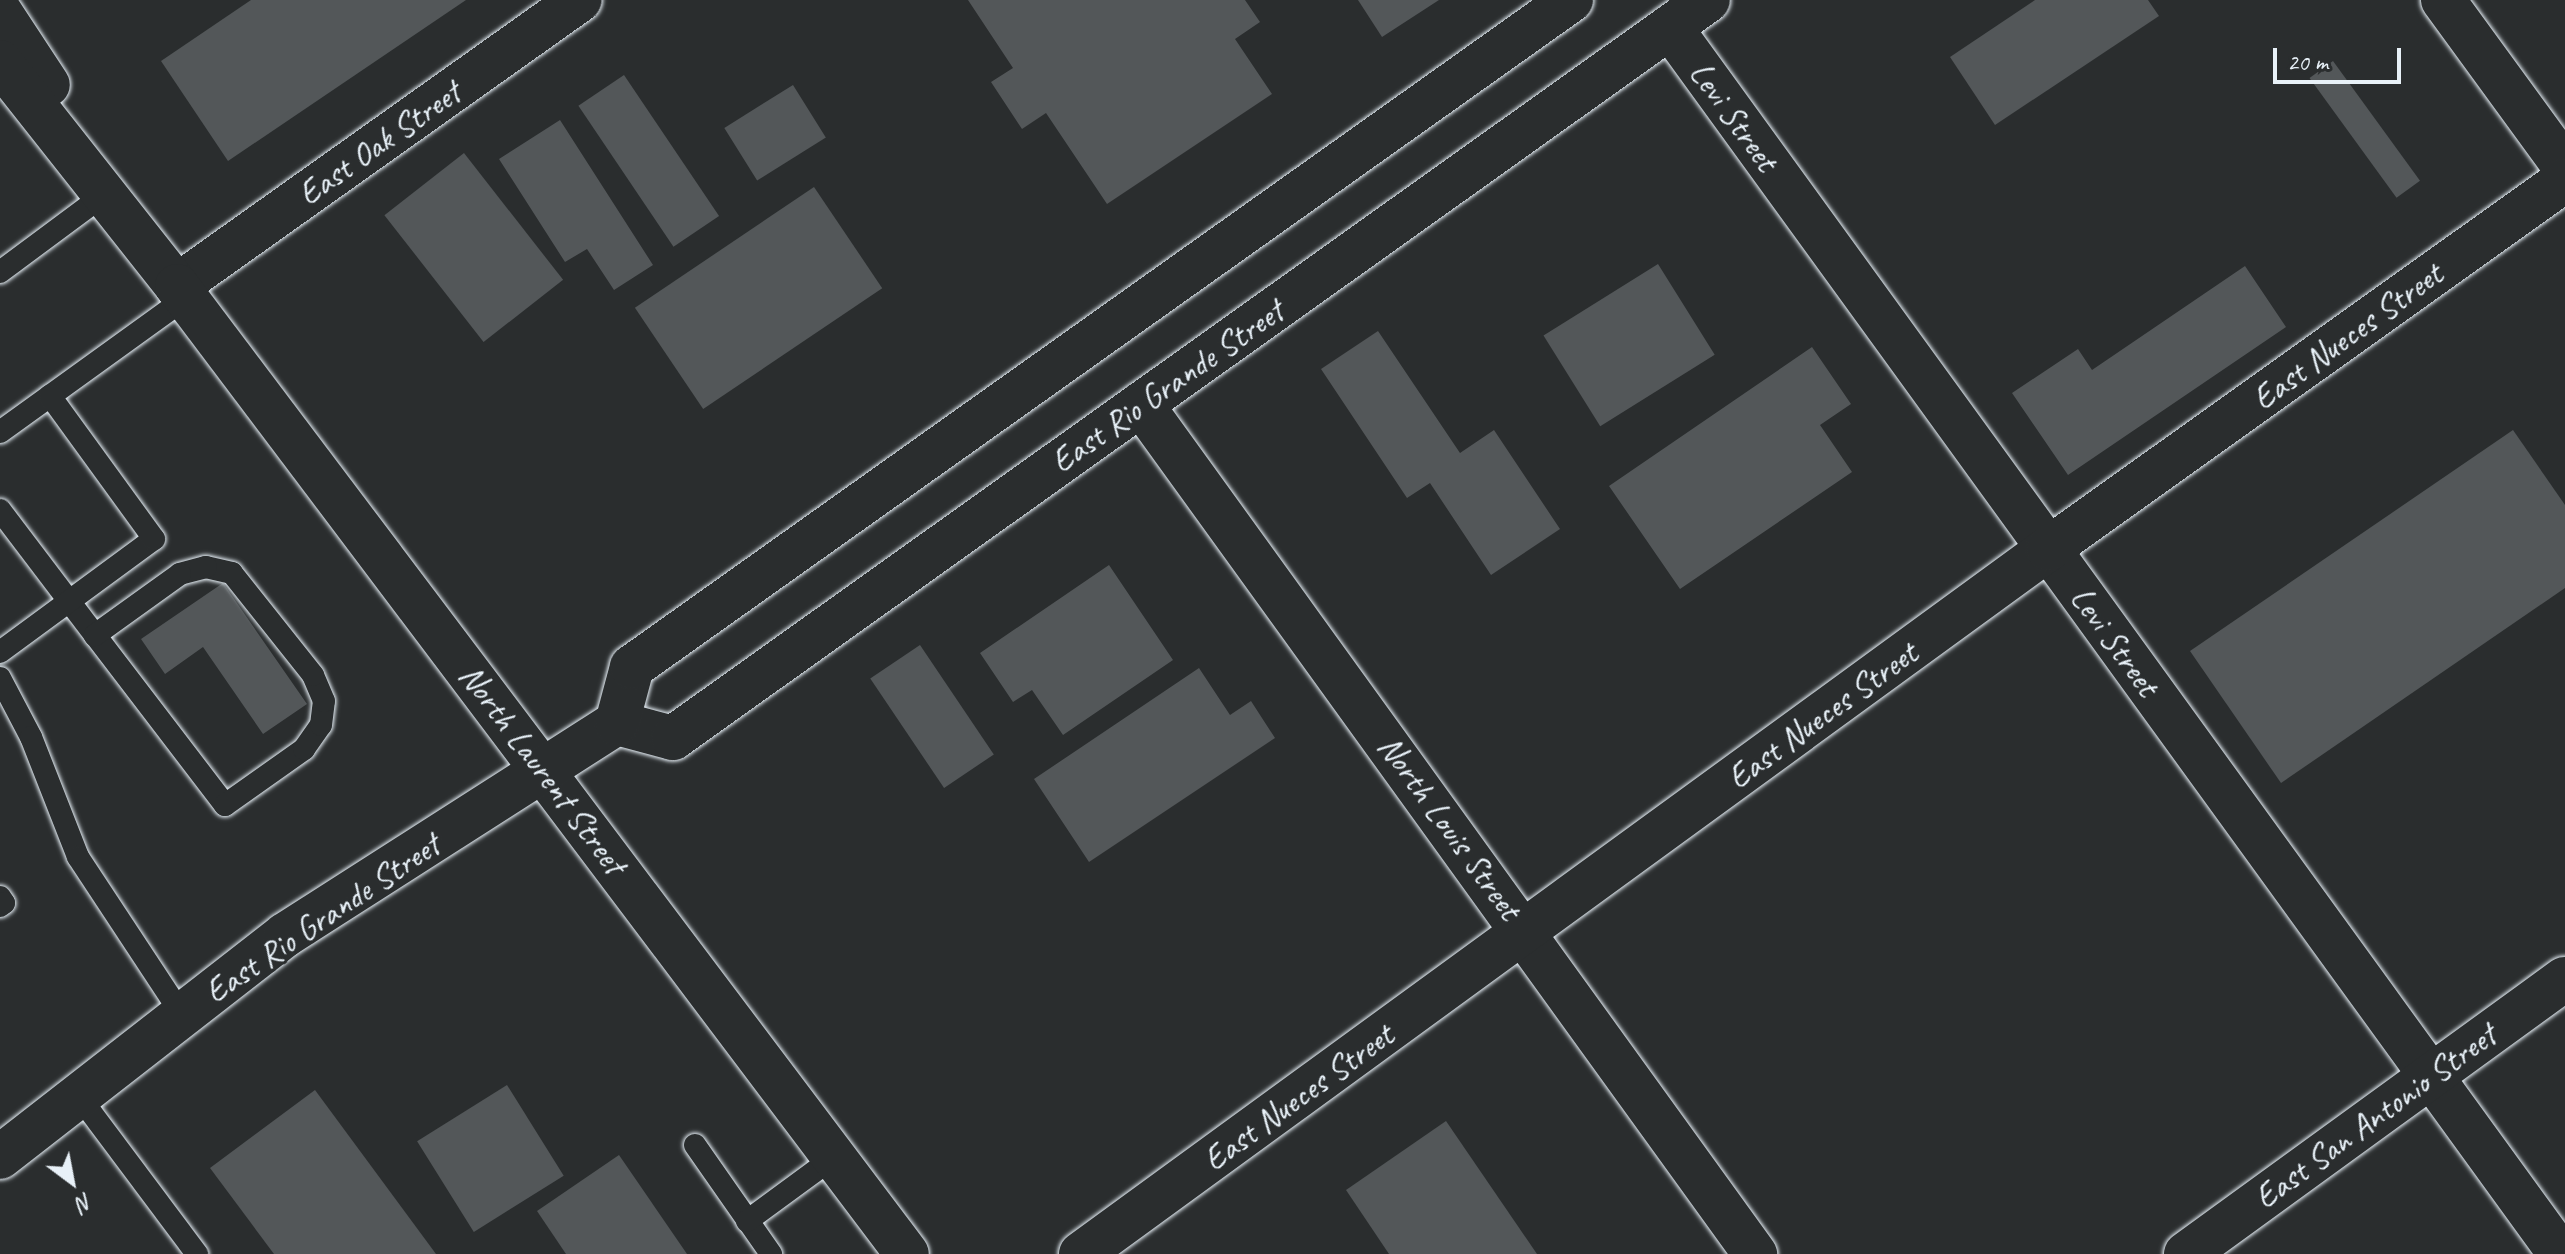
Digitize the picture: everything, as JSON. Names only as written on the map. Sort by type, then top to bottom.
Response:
[{"type":"street","name":"East Oak Street","points":[[182,292],[580,0]]},
{"type":"street","points":[[617,723],[632,667],[1571,0]]},
{"type":"street","name":"East Rio Grande Street","points":[[0,1157],[285,935],[545,772],[617,723],[673,738],[1708,0]]},
{"type":"street","points":[[2443,0],[2565,167]]},
{"type":"street","name":"North Laurent Street","points":[[0,12],[182,292]]},
{"type":"street","name":"Levi Street","points":[[1670,27],[2433,1073],[2560,1254]]},
{"type":"street","name":"North Laurent Street","points":[[0,62],[182,292],[545,772],[834,1157],[899,1251]]},
{"type":"street","name":"East Nueces Street","points":[[1081,1254],[1526,933],[2048,549],[2565,180]]},
{"type":"street","name":"North Louis Street","points":[[1141,404],[1755,1254]]},
{"type":"street","name":"East San Antonio Street","points":[[2186,1254],[2565,979]]},
{"type":"lane","points":[[0,272],[105,194]]},
{"type":"lane","points":[[0,432],[182,292]]},
{"type":"lane","points":[[0,652],[154,539],[50,396]]},
{"type":"lane","points":[[0,510],[69,601],[95,635],[225,805],[304,749],[321,725],[324,701],[313,675],[232,573],[206,567],[180,574],[95,635]]},
{"type":"lane","points":[[0,678],[8,712],[78,857],[182,1015]]},
{"type":"lane","points":[[0,897],[4,903],[0,906]]},
{"type":"lane","points":[[78,1095],[197,1254]]},
{"type":"lane","points":[[695,1145],[771,1254]]},
{"type":"lane","points":[[747,1221],[834,1157]]},
{"type":"building","points":[[251,0],[466,0],[228,161],[161,61]]},
{"type":"building","points":[[968,0],[1245,0],[1260,22],[1235,39],[1272,94],[1107,204],[1046,113],[1022,129],[991,82],[1013,68]]},
{"type":"building","points":[[1358,0],[1439,0],[1382,37]]},
{"type":"building","points":[[2035,0],[2148,0],[2159,16],[1995,125],[1950,57]]},
{"type":"building","points":[[2333,61],[2420,181],[2397,198],[2310,78]]},
{"type":"building","points":[[624,75],[719,216],[673,247],[578,106]]},
{"type":"building","points":[[793,85],[826,138],[757,181],[724,128]]},
{"type":"building","points":[[560,120],[653,265],[614,290],[587,249],[565,262],[499,159]]},
{"type":"building","points":[[464,153],[563,280],[484,342],[384,215]]},
{"type":"building","points":[[814,187],[882,288],[703,409],[635,308]]},
{"type":"building","points":[[1658,264],[1715,355],[1600,426],[1544,336]]},
{"type":"building","points":[[2245,266],[2286,327],[2068,475],[2012,393],[2078,349],[2092,370]]},
{"type":"building","points":[[1378,331],[1460,453],[1494,430],[1560,529],[1491,575],[1430,483],[1407,498],[1321,369]]},
{"type":"building","points":[[1812,347],[1851,404],[1820,425],[1852,472],[1680,589],[1609,486]]},
{"type":"building","points":[[2513,430],[2565,505],[2565,588],[2281,783],[2190,651]]},
{"type":"building","points":[[1109,565],[1173,660],[1063,735],[1032,690],[1013,702],[980,653]]},
{"type":"building","points":[[223,583],[307,704],[263,734],[203,647],[165,674],[141,639]]},
{"type":"building","points":[[920,645],[994,754],[944,788],[870,679]]},
{"type":"building","points":[[1199,668],[1230,715],[1251,701],[1275,738],[1089,862],[1034,779]]},
{"type":"building","points":[[507,1085],[564,1176],[474,1232],[417,1141]]},
{"type":"building","points":[[315,1090],[436,1254],[274,1254],[210,1168]]},
{"type":"building","points":[[1446,1121],[1537,1254],[1389,1254],[1346,1190]]},
{"type":"building","points":[[619,1155],[687,1254],[566,1254],[537,1211]]}]
